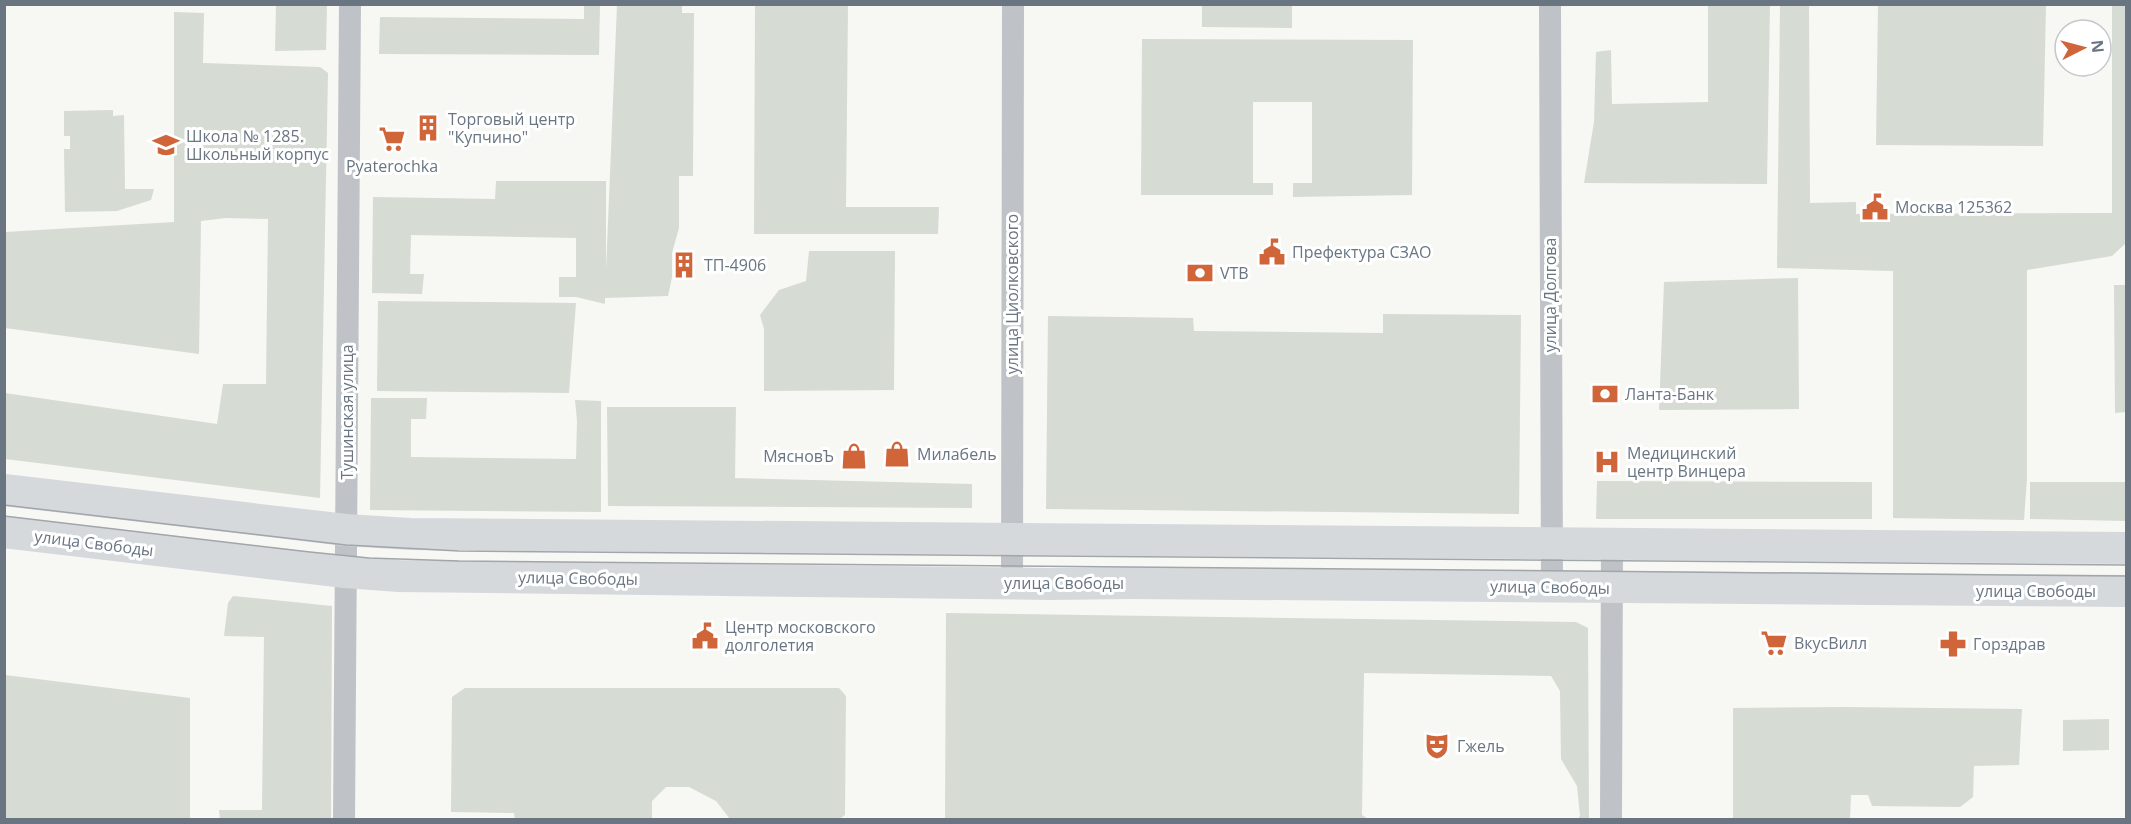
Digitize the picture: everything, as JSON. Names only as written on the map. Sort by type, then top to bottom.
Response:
[{"type":"main road","points":[[4,490],[346,530],[410,534],[2127,548]]},
{"type":"main road","name":"улица Свободы","points":[[4,532],[345,572],[410,576],[2127,591]]},
{"type":"street","name":"Тушинская улица","points":[[344,819],[350,4]]},
{"type":"street","name":"улица Циолковского","points":[[1012,583],[1013,4]]},
{"type":"street","name":"улица Долгова","points":[[1550,4],[1552,586]]},
{"type":"street","points":[[1611,819],[1612,543]]},
{"type":"shaded area","points":[[276,5],[327,5],[326,50],[275,51]]},
{"type":"shaded area","points":[[584,5],[600,5],[599,55],[379,54],[380,17],[584,19]]},
{"type":"shaded area","points":[[617,5],[682,5],[682,13],[694,13],[693,176],[679,176],[679,228],[672,253],[672,277],[668,296],[605,298],[605,304],[576,297],[559,297],[559,277],[576,277],[576,238],[411,235],[410,274],[424,274],[422,294],[372,293],[373,197],[495,199],[496,181],[606,181],[606,271]]},
{"type":"shaded area","points":[[755,5],[848,5],[846,207],[939,207],[938,234],[754,234]]},
{"type":"shaded area","points":[[1202,5],[1292,5],[1292,28],[1202,27]]},
{"type":"shaded area","points":[[1708,5],[1770,5],[1767,184],[1584,183],[1594,122],[1596,52],[1611,50],[1612,104],[1708,102]]},
{"type":"shaded area","points":[[1780,5],[1809,5],[1810,203],[1856,202],[1856,214],[2112,213],[2112,5],[2126,5],[2126,243],[2112,256],[2027,270],[2027,479],[2024,520],[1893,518],[1893,271],[1777,268]]},
{"type":"shaded area","points":[[1878,5],[2046,5],[2043,146],[1876,145]]},
{"type":"shaded area","points":[[174,12],[204,13],[203,63],[320,67],[328,73],[320,498],[5,459],[5,393],[217,424],[223,384],[266,384],[268,219],[226,218],[201,221],[199,354],[5,328],[5,232],[174,222]]},
{"type":"shaded area","points":[[1142,39],[1413,40],[1412,195],[1293,197],[1293,183],[1312,183],[1312,102],[1253,102],[1253,183],[1273,183],[1273,195],[1141,195]]},
{"type":"shaded area","points":[[113,110],[113,116],[124,115],[125,189],[154,189],[151,200],[117,211],[65,212],[64,149],[70,149],[70,136],[64,136],[64,111]]},
{"type":"shaded area","points":[[809,251],[895,251],[894,390],[764,391],[764,329],[760,315],[779,290],[806,281]]},
{"type":"shaded area","points":[[1798,278],[1799,409],[1659,410],[1664,282]]},
{"type":"shaded area","points":[[2114,285],[2126,285],[2126,412],[2115,413]]},
{"type":"shaded area","points":[[378,301],[576,303],[569,393],[377,391]]},
{"type":"shaded area","points":[[1383,314],[1521,315],[1519,514],[1046,509],[1048,316],[1193,318],[1194,331],[1383,333]]},
{"type":"shaded area","points":[[371,398],[427,398],[426,419],[411,419],[411,457],[576,459],[575,400],[601,401],[601,512],[370,510]]},
{"type":"shaded area","points":[[607,407],[736,407],[735,478],[972,484],[972,508],[608,506]]},
{"type":"shaded area","points":[[1597,481],[1872,482],[1872,519],[1596,519]]},
{"type":"shaded area","points":[[2030,482],[2126,482],[2126,521],[2030,519]]},
{"type":"shaded area","points":[[233,596],[332,606],[331,819],[220,819],[219,810],[262,810],[264,637],[224,636],[228,603]]},
{"type":"shaded area","points":[[946,613],[1576,622],[1588,628],[1589,819],[1578,819],[1580,816],[1577,786],[1561,759],[1560,691],[1551,676],[1364,673],[1362,815],[1368,819],[945,819]]},
{"type":"shaded area","points":[[5,675],[190,698],[190,819],[5,819]]},
{"type":"shaded area","points":[[465,688],[839,688],[846,696],[845,815],[838,820],[730,819],[716,801],[689,787],[666,787],[652,801],[652,819],[515,820],[514,813],[451,812],[452,697]]},
{"type":"shaded area","points":[[1733,708],[2022,709],[2019,765],[1974,766],[1973,797],[1960,807],[1872,806],[1868,795],[1851,795],[1850,819],[1733,819]]},
{"type":"shaded area","points":[[2109,719],[2109,750],[2063,751],[2063,720]]},
{"type":"tram line","points":[[4,505],[346,545],[459,551],[2126,565]]},
{"type":"tram line","points":[[4,516],[369,558],[459,561],[2126,576]]},
{"type":"place","name":"Торговый центр \"Купчино\"","points":[[428,128]]},
{"type":"place","name":"Pyaterochka","points":[[392,139]]},
{"type":"place","name":"Школа № 1285. Школьный корпус","points":[[166,145]]},
{"type":"place","name":"Москва 125362","points":[[1875,207]]},
{"type":"place","name":"Префектура СЗАО","points":[[1272,252]]},
{"type":"place","name":"ТП-4906","points":[[684,265]]},
{"type":"place","name":"VTB","points":[[1200,273]]},
{"type":"place","name":"Ланта-Банк","points":[[1605,394]]},
{"type":"place","name":"Милабель","points":[[897,454]]},
{"type":"place","name":"МясновЪ","points":[[854,456]]},
{"type":"place","name":"Медицинский центр Винцера","points":[[1607,462]]},
{"type":"place","name":"Центр московского долголетия","points":[[705,636]]},
{"type":"place","name":"ВкусВилл","points":[[1774,643]]},
{"type":"place","name":"Горздрав","points":[[1953,644]]},
{"type":"place","name":"Гжель","points":[[1437,746]]}]
